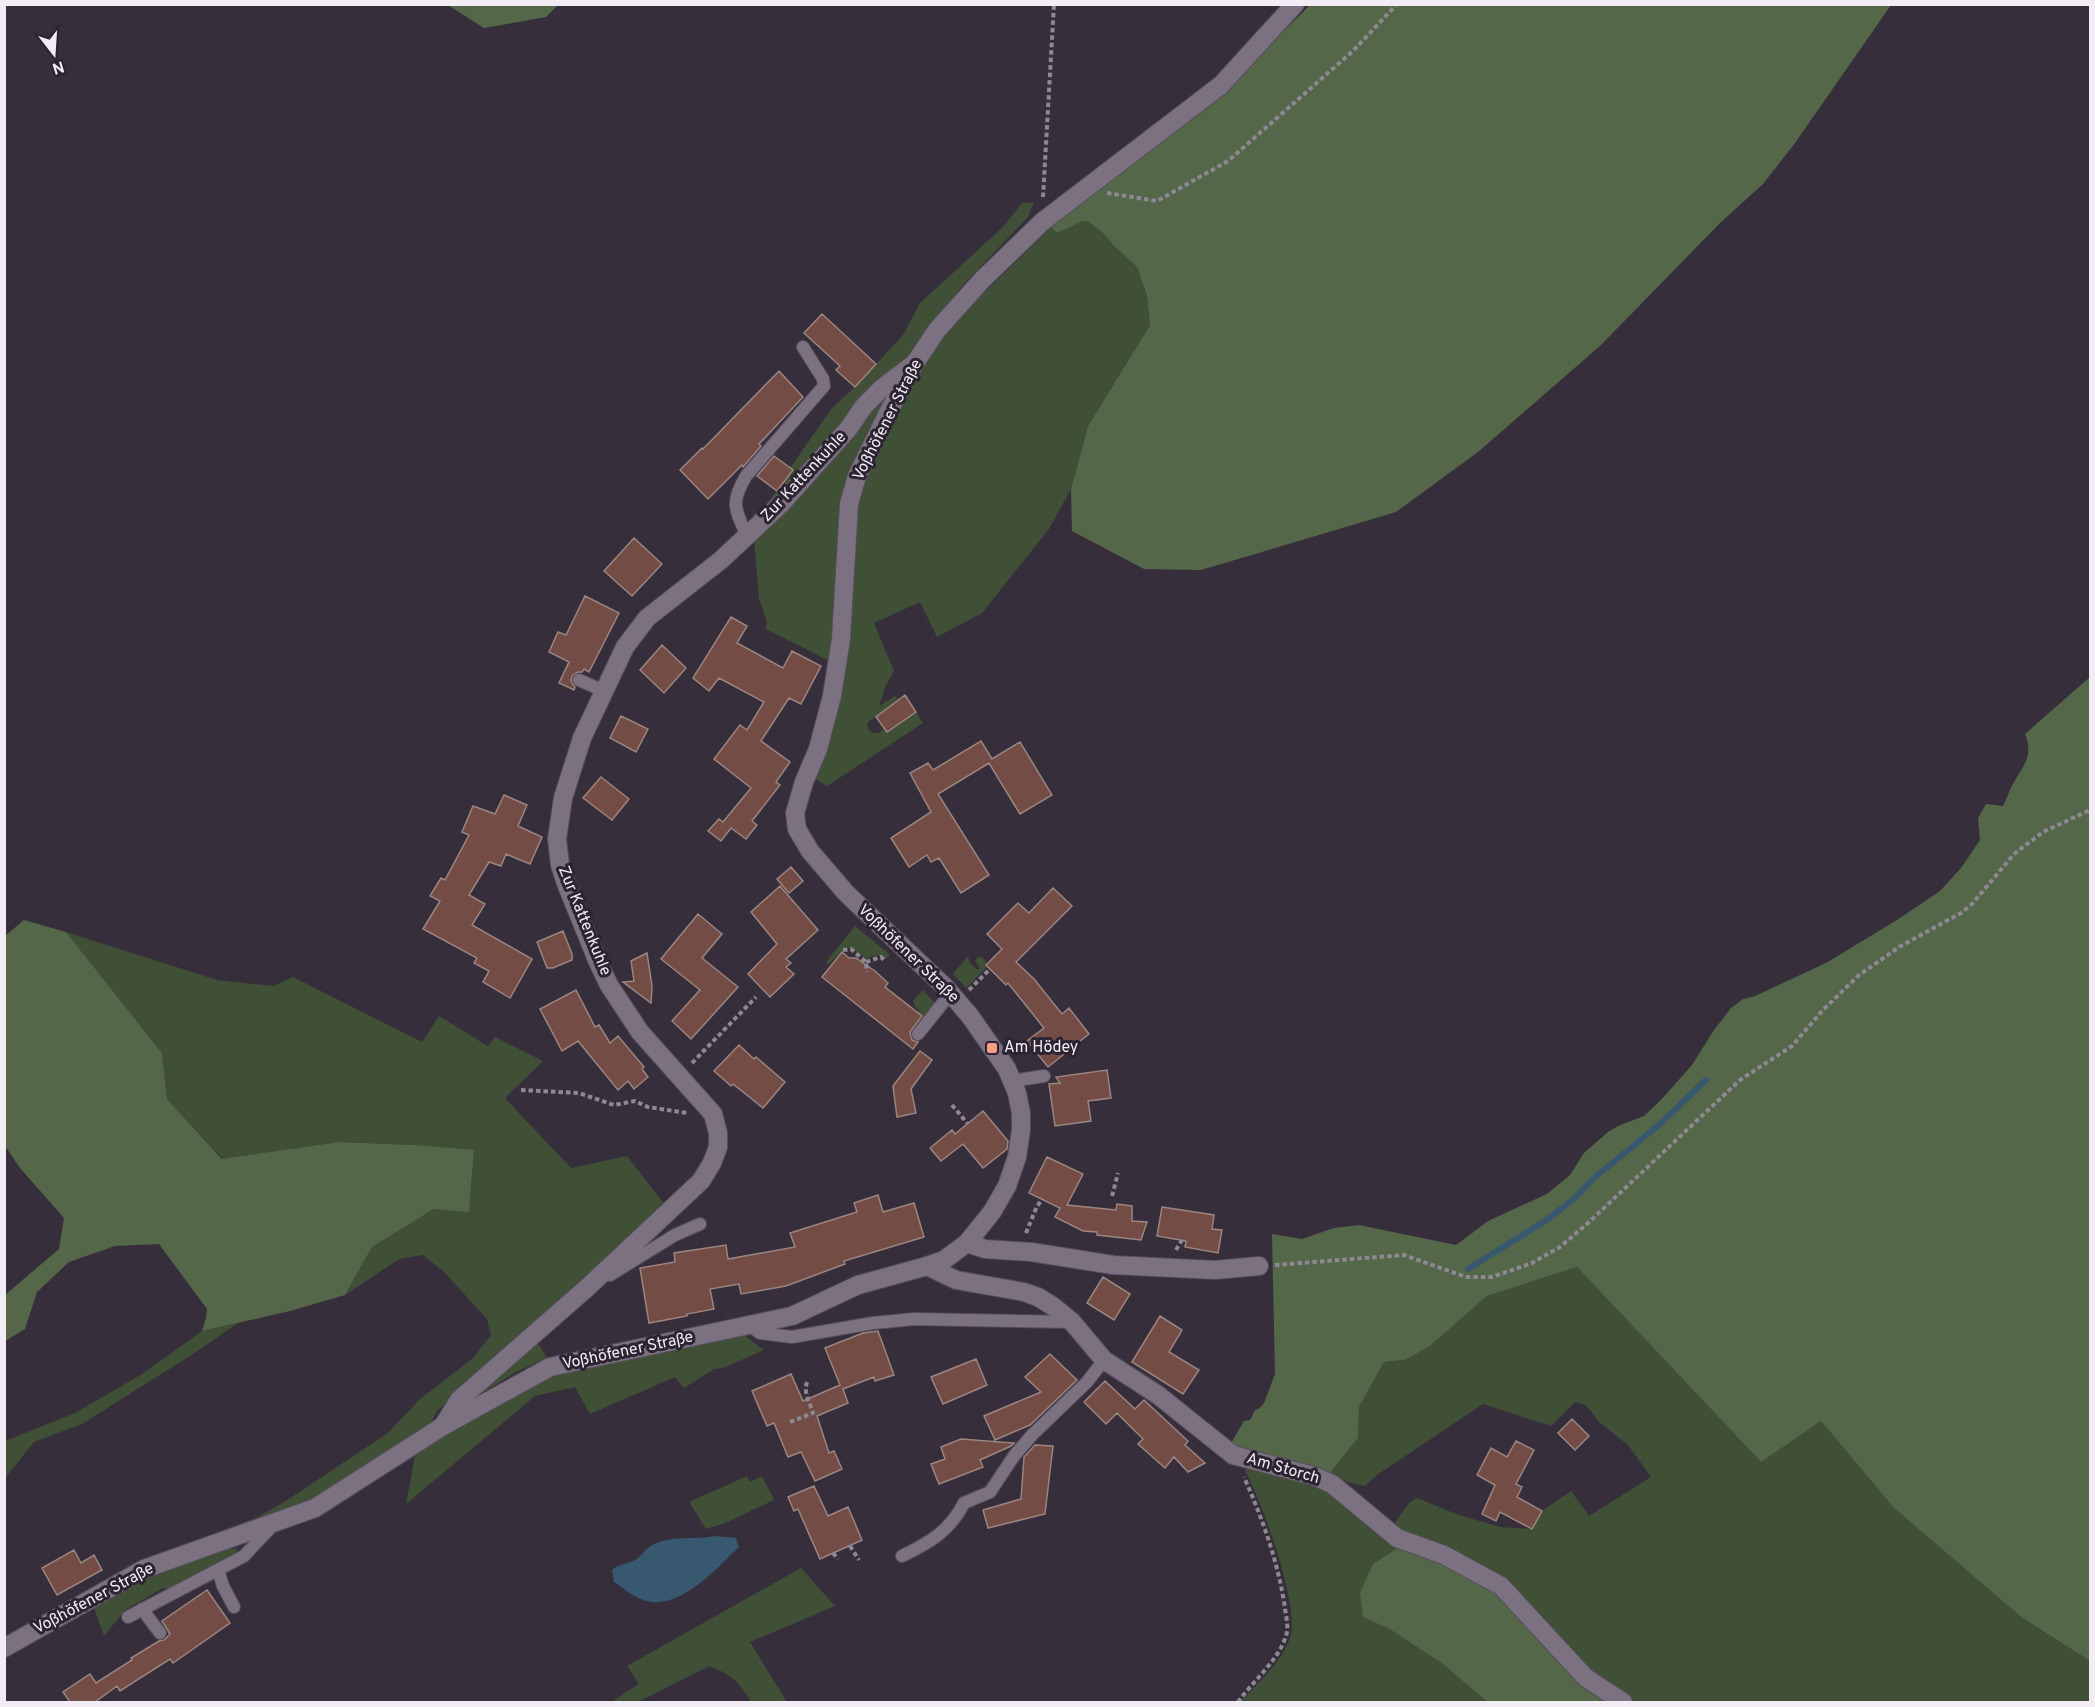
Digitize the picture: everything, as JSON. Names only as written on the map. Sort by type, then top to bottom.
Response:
[{"type":"street","name":"Voßhöfener Straße","points":[[4,1648],[144,1569],[315,1508],[443,1426],[550,1367],[792,1316],[858,1285],[944,1260],[967,1243],[992,1212],[1007,1186],[1017,1157],[1022,1130],[1017,1093],[1012,1081],[1002,1062],[970,1016],[846,893],[810,851],[797,829],[795,813],[804,782],[818,749],[832,696],[841,639],[849,504],[857,476],[915,363],[937,330],[982,280],[1041,222],[1221,85],[1295,4]]},
{"type":"street","name":"Zur Kattenkuhle","points":[[443,1426],[459,1400],[589,1286],[700,1181],[712,1163],[718,1147],[718,1133],[713,1114],[640,1032],[609,985],[560,865],[557,839],[562,798],[582,738],[625,647],[647,618],[722,560],[781,504],[881,389],[915,363]]},
{"type":"street","points":[[967,1243],[985,1249],[1022,1251],[1113,1265],[1215,1270],[1260,1266]]},
{"type":"street","name":"Am Storch","points":[[927,1266],[956,1280],[1024,1292],[1038,1297],[1072,1322],[1104,1360],[1158,1395],[1233,1455],[1314,1476],[1332,1484],[1397,1538],[1444,1555],[1501,1586],[1586,1678],[1623,1702]]},
{"type":"lane","points":[[747,536],[735,509],[738,491],[746,476],[824,386],[823,379],[803,347]]},
{"type":"lane","points":[[579,680],[604,691]]},
{"type":"lane","points":[[918,1034],[953,998]]},
{"type":"lane","points":[[1012,1081],[1044,1076]]},
{"type":"lane","points":[[589,1286],[675,1235],[700,1224]]},
{"type":"lane","points":[[749,1325],[760,1333],[792,1337],[914,1318],[1072,1322]]},
{"type":"lane","points":[[902,1556],[941,1533],[956,1519],[964,1503],[990,1492],[1014,1456],[1032,1435],[1087,1382],[1104,1360]]},
{"type":"lane","points":[[128,1617],[244,1556],[274,1524]]},
{"type":"lane","points":[[218,1570],[234,1607]]},
{"type":"lane","points":[[142,1610],[160,1633]]},
{"type":"path","points":[[1041,222],[1054,4]]},
{"type":"path","points":[[1085,190],[1157,201],[1228,161],[1353,51],[1396,4]]},
{"type":"path","points":[[1260,1266],[1404,1255],[1466,1277],[1492,1277],[1532,1263],[1560,1247],[1588,1223],[1740,1080],[1792,1046],[1822,1011],[1858,976],[1899,947],[1972,904],[2014,854],[2043,832],[2091,810]]},
{"type":"path","points":[[843,950],[851,949],[866,962],[867,972]]},
{"type":"path","points":[[866,962],[880,957],[884,960]]},
{"type":"path","points":[[953,998],[990,969]]},
{"type":"path","points":[[679,1076],[756,997]]},
{"type":"path","points":[[521,1090],[579,1093],[614,1105],[635,1101],[648,1107],[694,1114]]},
{"type":"path","points":[[952,1105],[968,1124]]},
{"type":"path","points":[[1112,1196],[1118,1173]]},
{"type":"path","points":[[1022,1251],[1025,1236],[1037,1206],[1043,1200]]},
{"type":"path","points":[[790,1422],[813,1413],[806,1393],[808,1380]]},
{"type":"path","points":[[1233,1455],[1266,1528],[1282,1589],[1287,1626],[1286,1636],[1273,1660],[1238,1702]]},
{"type":"path","points":[[850,1546],[859,1560]]},
{"type":"path","points":[[833,1553],[838,1559]]},
{"type":"green space","points":[[448,5],[558,5],[546,17],[484,28]]},
{"type":"green space","points":[[1310,5],[1891,5],[1795,143],[1763,184],[1720,223],[1601,345],[1478,452],[1396,512],[1201,570],[1144,569],[1072,531],[1071,489],[1088,426],[1150,325],[1147,296],[1137,267],[1089,222],[1083,221],[1057,233],[1051,227],[1218,96]]},
{"type":"green space","points":[[1034,202],[1028,217],[963,285],[913,352],[890,375],[861,395],[838,427],[811,458],[808,466],[754,519],[753,515],[764,507],[792,471],[790,468],[832,408],[855,387],[903,335],[920,303],[1003,227],[1022,203]]},
{"type":"green space","points":[[1083,221],[1089,222],[1103,233],[1137,267],[1147,296],[1150,325],[1088,426],[1071,489],[1049,529],[982,613],[937,637],[920,602],[874,623],[894,671],[886,685],[879,706],[895,696],[898,700],[867,723],[868,729],[872,733],[879,733],[884,728],[887,732],[916,712],[923,723],[827,786],[816,779],[832,734],[848,639],[857,506],[863,483],[900,401],[937,339],[1051,227],[1057,233]]},
{"type":"green space","points":[[887,394],[888,398],[841,501],[833,634],[829,661],[766,629],[767,621],[759,599],[754,540],[881,397]]},
{"type":"green space","points":[[2090,677],[2090,1661],[2021,1617],[1894,1508],[1821,1421],[1761,1462],[1577,1267],[1487,1296],[1430,1346],[1405,1360],[1384,1362],[1359,1407],[1358,1438],[1330,1473],[1246,1453],[1231,1443],[1244,1421],[1250,1420],[1255,1410],[1264,1403],[1275,1374],[1272,1234],[1302,1239],[1334,1228],[1359,1225],[1456,1245],[1488,1221],[1547,1194],[1570,1175],[1584,1153],[1608,1132],[1644,1116],[1660,1101],[1692,1065],[1731,1008],[1743,999],[1755,996],[1826,963],[1940,891],[1961,868],[1980,840],[1978,818],[1986,804],[2003,806],[2028,756],[2028,742],[2025,734]]},
{"type":"green space","points":[[24,920],[66,932],[162,1053],[167,1099],[222,1159],[339,1142],[474,1150],[469,1212],[434,1209],[372,1247],[345,1295],[290,1311],[202,1331],[207,1309],[159,1244],[115,1246],[69,1262],[37,1292],[25,1329],[5,1341],[5,1295],[59,1249],[64,1218],[20,1168],[5,1146],[5,936]]},
{"type":"green space","points":[[855,926],[889,956],[885,959],[877,955],[866,959],[852,948],[845,948],[829,964],[826,962]]},
{"type":"green space","points":[[66,932],[217,980],[273,986],[293,977],[422,1042],[439,1016],[488,1046],[495,1037],[543,1061],[505,1098],[571,1168],[627,1156],[665,1205],[437,1411],[431,1422],[310,1501],[274,1516],[230,1528],[258,1517],[289,1499],[388,1433],[419,1400],[473,1358],[491,1335],[487,1319],[444,1272],[423,1255],[399,1259],[345,1295],[372,1247],[434,1209],[469,1211],[474,1151],[414,1145],[339,1142],[223,1159],[167,1099],[162,1053]]},
{"type":"green space","points":[[968,956],[970,963],[977,970],[980,968],[976,962],[977,957],[985,960],[987,967],[966,988],[953,974]]},
{"type":"green space","points":[[923,990],[935,1003],[923,1017],[913,1001]]},
{"type":"green space","points":[[1577,1267],[1761,1462],[1821,1421],[1894,1508],[2021,1617],[2090,1661],[2090,1702],[1634,1702],[1391,1528],[1410,1502],[1417,1498],[1456,1514],[1500,1527],[1532,1529],[1542,1511],[1571,1491],[1589,1516],[1651,1477],[1628,1445],[1599,1422],[1586,1405],[1575,1402],[1551,1426],[1483,1404],[1377,1475],[1365,1486],[1347,1482],[1330,1473],[1358,1438],[1359,1407],[1384,1362],[1405,1360],[1430,1346],[1487,1296]]},
{"type":"green space","points":[[238,1323],[82,1424],[34,1442],[5,1478],[5,1441],[75,1413],[142,1374],[202,1331]]},
{"type":"green space","points":[[744,1335],[764,1350],[723,1368],[714,1369],[684,1388],[675,1377],[590,1414],[575,1387],[535,1396],[406,1504],[416,1451],[555,1370]]},
{"type":"green space","points":[[535,1339],[547,1358],[516,1372],[476,1397]]},
{"type":"green space","points":[[1250,1466],[1328,1489],[1401,1546],[1363,1617],[1391,1630],[1443,1664],[1487,1702],[1240,1702],[1281,1656],[1290,1638],[1292,1623],[1290,1603],[1278,1554],[1245,1471]]},
{"type":"green space","points":[[747,1476],[750,1482],[762,1476],[774,1500],[723,1524],[706,1529],[689,1502]]},
{"type":"green space","points":[[1401,1546],[1490,1585],[1615,1702],[1487,1702],[1443,1664],[1391,1630],[1363,1617],[1360,1593],[1373,1564]]},
{"type":"green space","points":[[229,1549],[237,1549],[236,1553],[170,1589],[163,1588],[125,1610],[104,1636],[94,1608],[122,1593],[127,1587],[177,1563]]},
{"type":"green space","points":[[801,1568],[835,1606],[750,1642],[787,1702],[751,1702],[734,1680],[709,1666],[638,1702],[611,1702],[639,1684],[627,1666]]},
{"type":"water","points":[[715,1536],[736,1538],[739,1547],[700,1583],[676,1598],[663,1602],[646,1601],[614,1582],[612,1570],[637,1559],[654,1544],[671,1539]]},
{"type":"building","points":[[822,314],[876,364],[855,387],[836,370],[840,366],[804,333]]},
{"type":"building","points":[[779,371],[803,397],[759,444],[761,446],[743,467],[742,465],[708,499],[680,470]]},
{"type":"building","points":[[774,456],[793,470],[777,491],[757,476]]},
{"type":"building","points":[[634,538],[662,564],[632,596],[604,571]]},
{"type":"building","points":[[585,596],[619,613],[589,672],[584,669],[572,676],[574,690],[559,683],[569,662],[549,652],[558,632],[566,635]]},
{"type":"building","points":[[731,617],[747,626],[737,643],[783,668],[792,651],[821,666],[801,704],[789,698],[761,741],[790,762],[776,782],[780,785],[752,821],[757,825],[746,839],[731,828],[721,841],[708,831],[719,819],[723,822],[751,788],[714,759],[740,725],[747,730],[764,702],[719,678],[709,691],[693,678]]},
{"type":"building","points":[[662,645],[686,668],[664,693],[640,670]]},
{"type":"building","points":[[905,695],[916,712],[887,732],[876,717]]},
{"type":"building","points":[[621,716],[648,729],[636,752],[610,738]]},
{"type":"building","points":[[981,741],[992,759],[1020,742],[1052,795],[1020,814],[989,763],[938,794],[989,875],[961,893],[939,858],[931,862],[927,855],[909,867],[891,838],[931,812],[910,773],[928,763],[933,770]]},
{"type":"building","points":[[601,777],[629,799],[612,820],[583,798]]},
{"type":"building","points":[[504,795],[527,805],[518,826],[542,837],[530,864],[506,854],[501,866],[489,862],[469,895],[485,904],[472,925],[532,959],[510,998],[483,982],[489,971],[474,963],[477,958],[423,929],[440,901],[430,896],[441,878],[445,880],[469,835],[462,832],[473,806],[495,814]]},
{"type":"building","points":[[791,867],[803,881],[789,893],[777,879]]},
{"type":"building","points":[[780,886],[818,930],[786,959],[791,963],[786,967],[794,974],[770,997],[748,974],[777,944],[751,912]]},
{"type":"building","points":[[1053,888],[1072,906],[1016,962],[1034,979],[1062,1014],[1069,1008],[1089,1034],[1048,1067],[1027,1041],[1044,1028],[1008,983],[1006,985],[986,965],[1002,949],[987,934],[1018,903],[1029,913]]},
{"type":"building","points":[[698,914],[722,934],[702,958],[738,987],[691,1039],[672,1021],[700,990],[661,959]]},
{"type":"building","points":[[563,931],[572,960],[553,968],[547,968],[537,942]]},
{"type":"building","points":[[842,952],[875,971],[888,983],[885,987],[922,1016],[910,1032],[912,1040],[918,1042],[913,1049],[822,977]]},
{"type":"building","points":[[647,953],[652,986],[651,1003],[623,982],[634,981],[631,961]]},
{"type":"building","points":[[576,990],[595,1027],[599,1025],[610,1043],[618,1036],[644,1067],[642,1069],[648,1077],[634,1089],[628,1081],[618,1090],[578,1041],[562,1051],[540,1009]]},
{"type":"building","points":[[739,1045],[785,1082],[763,1108],[714,1071]]},
{"type":"building","points":[[920,1051],[932,1060],[911,1089],[916,1113],[897,1117],[893,1086]]},
{"type":"building","points":[[1107,1070],[1111,1098],[1088,1101],[1091,1121],[1055,1126],[1049,1084],[1060,1083],[1056,1077]]},
{"type":"building","points":[[983,1111],[1008,1141],[1007,1149],[983,1168],[963,1144],[941,1161],[930,1148],[952,1130],[955,1134]]},
{"type":"building","points":[[1047,1157],[1083,1174],[1067,1205],[1116,1210],[1117,1204],[1132,1206],[1132,1221],[1147,1222],[1141,1240],[1097,1235],[1097,1232],[1083,1231],[1055,1217],[1060,1208],[1029,1193]]},
{"type":"building","points":[[878,1195],[883,1212],[914,1203],[924,1237],[844,1261],[845,1264],[786,1286],[741,1294],[739,1284],[710,1289],[714,1309],[649,1323],[640,1268],[675,1262],[674,1253],[726,1245],[728,1259],[795,1247],[790,1233],[857,1212],[854,1203]]},
{"type":"building","points":[[1162,1207],[1214,1215],[1212,1229],[1222,1230],[1218,1253],[1185,1247],[1186,1241],[1157,1236]]},
{"type":"building","points":[[1103,1277],[1130,1294],[1114,1320],[1087,1303]]},
{"type":"building","points":[[1160,1316],[1182,1330],[1169,1352],[1199,1370],[1183,1394],[1132,1362]]},
{"type":"building","points":[[878,1331],[894,1375],[875,1381],[874,1377],[843,1389],[848,1403],[817,1416],[829,1453],[834,1451],[842,1469],[815,1481],[801,1452],[788,1457],[774,1423],[767,1426],[752,1391],[791,1374],[803,1401],[840,1385],[825,1348],[863,1333]]},
{"type":"building","points":[[1050,1354],[1077,1380],[1030,1425],[995,1440],[984,1416],[1041,1392],[1025,1377]]},
{"type":"building","points":[[976,1359],[987,1385],[943,1404],[931,1377]]},
{"type":"building","points":[[1105,1381],[1135,1409],[1144,1400],[1188,1441],[1185,1445],[1205,1463],[1188,1472],[1174,1457],[1165,1468],[1138,1444],[1143,1439],[1117,1413],[1106,1424],[1084,1402]]},
{"type":"building","points":[[1572,1419],[1589,1436],[1575,1450],[1558,1433]]},
{"type":"building","points":[[961,1439],[1014,1443],[980,1460],[983,1467],[939,1484],[931,1464],[945,1459],[941,1447]]},
{"type":"building","points":[[1516,1441],[1534,1450],[1516,1484],[1522,1487],[1517,1497],[1542,1511],[1532,1529],[1500,1512],[1496,1521],[1482,1514],[1495,1485],[1477,1475],[1491,1448],[1507,1457]]},
{"type":"building","points":[[1035,1445],[1053,1446],[1045,1514],[988,1528],[983,1510],[1021,1499],[1024,1457]]},
{"type":"building","points":[[814,1486],[828,1516],[848,1507],[862,1540],[820,1559],[798,1509],[794,1511],[788,1497]]},
{"type":"building","points":[[74,1550],[81,1563],[94,1555],[102,1570],[57,1595],[42,1568]]},
{"type":"building","points":[[207,1590],[230,1623],[173,1663],[170,1659],[120,1691],[117,1686],[95,1702],[70,1702],[63,1692],[90,1674],[96,1683],[132,1660],[131,1658],[164,1640],[170,1634],[162,1621]]},
{"type":"waterway","points":[[1468,1269],[1545,1221],[1574,1199],[1593,1179],[1661,1123],[1706,1080]]},
{"type":"place","name":"Am Hödey","points":[[992,1048]]}]
